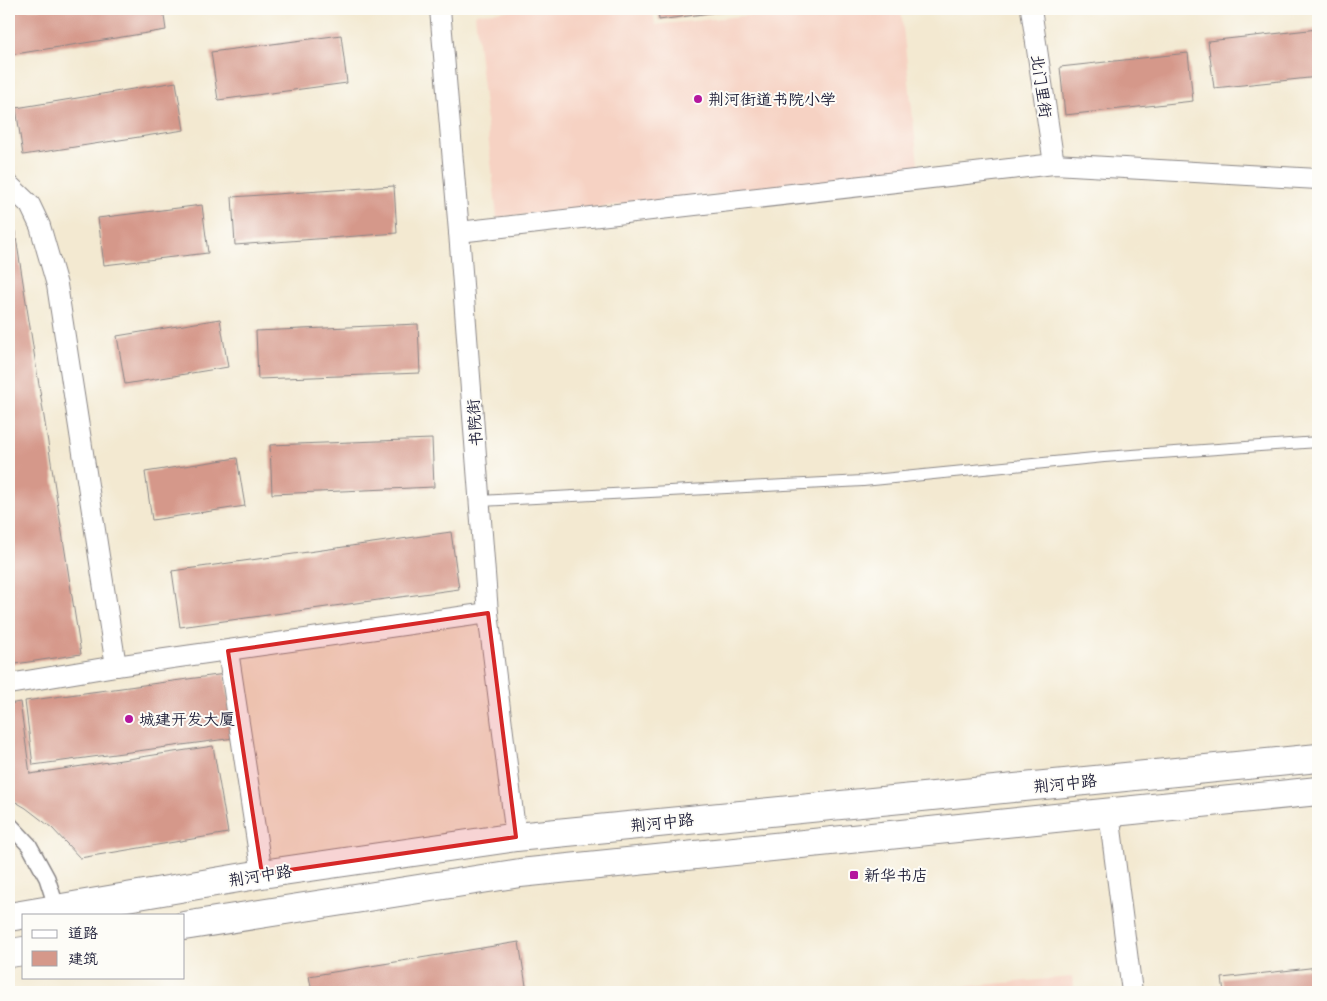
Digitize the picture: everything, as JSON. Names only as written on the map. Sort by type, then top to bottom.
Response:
[{"type":"main road","name":"荆河中路","points":[[27,914],[262,874],[516,837],[1318,758]]},
{"type":"main road","name":"荆河中路","points":[[185,926],[520,873],[1318,791]]},
{"type":"main road","name":"荆河中路","points":[[9,917],[22,915]]},
{"type":"main road","points":[[9,953],[22,950]]},
{"type":"street","name":"书院街","points":[[440,9],[488,614],[516,837]]},
{"type":"street","name":"北门里街","points":[[1031,9],[1054,164]]},
{"type":"street","points":[[459,232],[1054,164],[1318,179]]},
{"type":"street","points":[[9,185],[30,205],[40,226],[57,285],[116,666]]},
{"type":"street","points":[[9,684],[116,666],[488,614]]},
{"type":"street","points":[[228,651],[262,874]]},
{"type":"street","points":[[1109,812],[1132,992]]},
{"type":"street","points":[[9,824],[29,845],[47,878],[57,909]]},
{"type":"lane","points":[[480,501],[863,481],[1104,456],[1318,442]]},
{"type":"highlighted area","points":[[488,613],[516,837],[262,874],[228,651]]},
{"type":"shaded area","name":"荆河街道书院小学","points":[[524,9],[653,9],[655,25],[809,9],[901,9],[919,173],[497,218],[475,14]]},
{"type":"shaded area","points":[[1072,977],[1074,992],[899,992]]},
{"type":"building","points":[[9,9],[163,9],[166,30],[9,55]]},
{"type":"building","points":[[658,9],[732,9],[732,10],[659,20]]},
{"type":"building","points":[[910,9],[928,9],[928,10],[910,12]]},
{"type":"building","points":[[1318,29],[1318,77],[1214,88],[1208,41]]},
{"type":"building","points":[[341,35],[347,83],[218,100],[211,52]]},
{"type":"building","points":[[1188,53],[1193,101],[1065,115],[1060,67]]},
{"type":"building","points":[[176,82],[184,130],[23,155],[16,108]]},
{"type":"building","points":[[394,186],[397,233],[235,245],[232,197]]},
{"type":"building","points":[[202,205],[208,253],[104,265],[98,218]]},
{"type":"building","points":[[15,231],[81,654],[9,665],[9,232]]},
{"type":"building","points":[[220,319],[228,367],[125,384],[117,336]]},
{"type":"building","points":[[418,324],[420,373],[258,379],[256,331]]},
{"type":"building","points":[[432,439],[434,487],[272,494],[270,445]]},
{"type":"building","points":[[237,458],[245,506],[152,520],[145,472]]},
{"type":"building","points":[[451,532],[459,589],[180,627],[172,571]]},
{"type":"building","name":"城建开发大厦","points":[[225,674],[234,738],[33,765],[25,701]]},
{"type":"building","points":[[20,702],[30,774],[213,746],[228,833],[80,858],[52,828],[26,808],[9,798],[9,704]]},
{"type":"building","points":[[519,942],[527,992],[312,992],[309,976]]},
{"type":"building","points":[[1318,967],[1318,992],[1224,992],[1222,978]]},
{"type":"place","name":"荆河街道书院小学","points":[[698,99]]},
{"type":"place","name":"城建开发大厦","points":[[129,719]]},
{"type":"place","name":"新华书店","points":[[854,875]]}]
